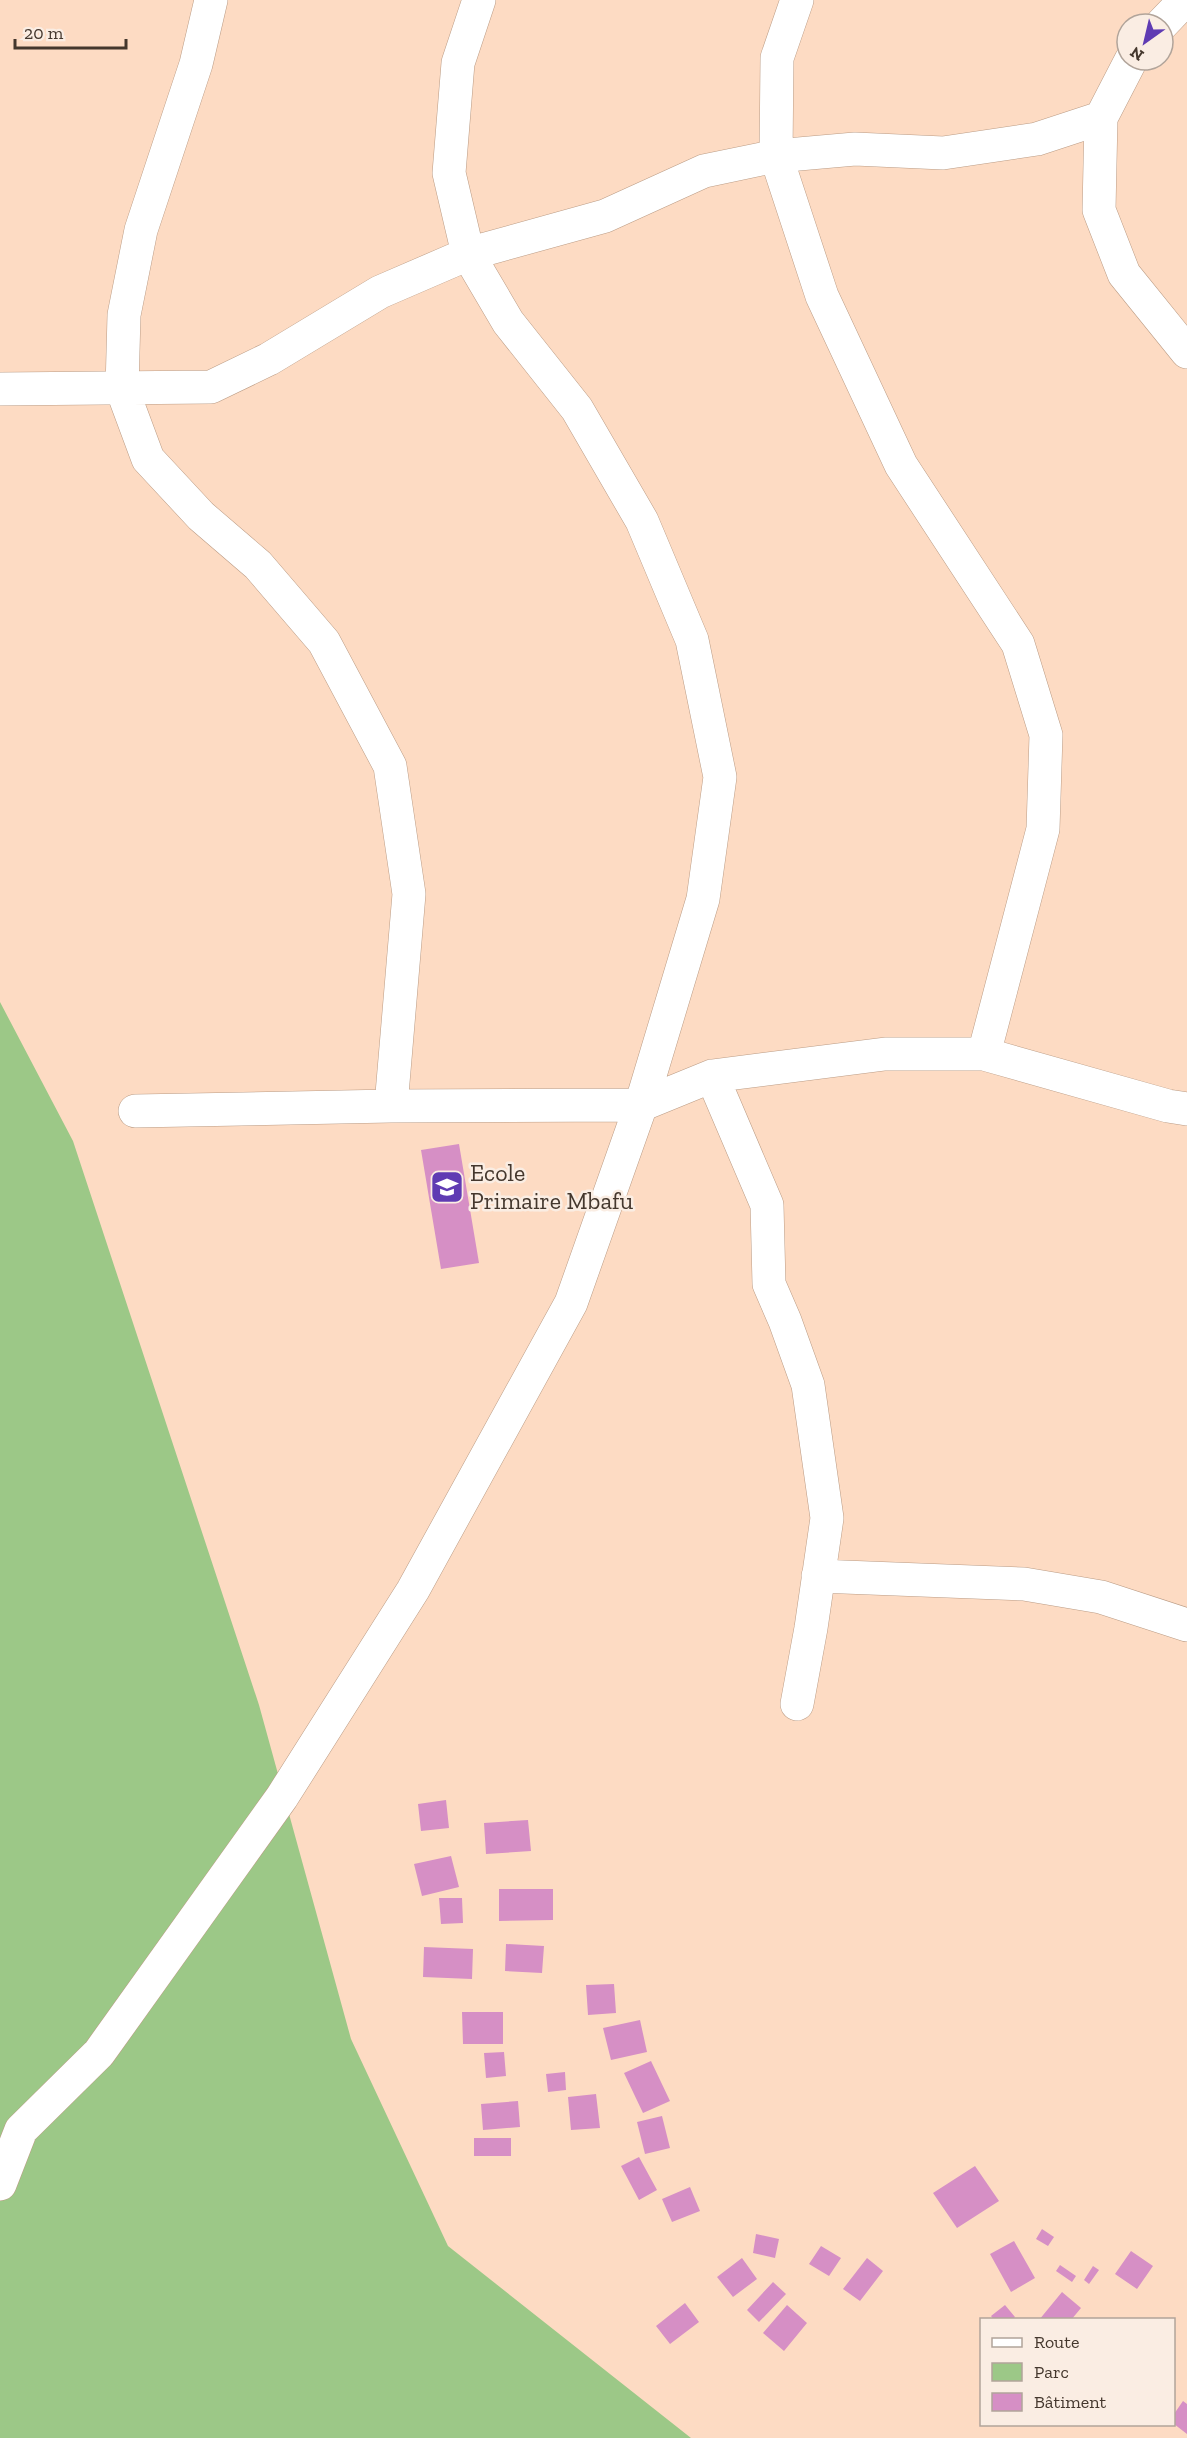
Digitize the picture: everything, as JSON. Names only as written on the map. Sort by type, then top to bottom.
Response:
[{"type":"street","points":[[211,0],[196,64],[141,230],[124,315],[122,388],[148,459],[201,516],[258,565],[324,642],[390,766],[409,894],[391,1106]]},
{"type":"street","points":[[0,2184],[21,2130],[99,2053],[282,1797],[413,1590],[571,1303],[641,1105],[703,899],[720,777],[692,640],[642,521],[576,409],[508,322],[468,254],[449,173],[458,63],[479,0]]},
{"type":"street","points":[[797,0],[777,58],[776,156],[822,296],[900,465],[1018,644],[1046,735],[1043,829],[984,1054]]},
{"type":"street","points":[[1174,12],[1185,0]]},
{"type":"street","points":[[1125,72],[1101,118],[1099,210],[1124,274],[1187,352]]},
{"type":"street","points":[[0,389],[211,387],[269,359],[380,292],[468,254],[605,216],[704,171],[776,156],[855,149],[943,153],[1037,139],[1101,118]]},
{"type":"street","points":[[135,1111],[391,1106],[641,1105],[712,1076],[885,1054],[984,1054],[1168,1106],[1187,1109]]},
{"type":"street","points":[[712,1076],[766,1205],[769,1284],[808,1385],[827,1518],[797,1704]]},
{"type":"street","points":[[818,1576],[1024,1584],[1101,1597],[1187,1625]]},
{"type":"green space","points":[[0,1002],[73,1141],[259,1705],[351,2039],[448,2246],[691,2438],[0,2438]]},
{"type":"building","points":[[459,1144],[479,1263],[441,1269],[421,1150]]},
{"type":"building","points":[[446,1800],[449,1828],[421,1831],[418,1804]]},
{"type":"building","points":[[528,1820],[531,1851],[486,1854],[484,1823]]},
{"type":"building","points":[[451,1856],[459,1887],[422,1896],[414,1864]]},
{"type":"building","points":[[499,1889],[553,1889],[553,1920],[499,1921]]},
{"type":"building","points":[[439,1898],[462,1898],[463,1923],[441,1924]]},
{"type":"building","points":[[506,1944],[544,1946],[542,1973],[505,1971]]},
{"type":"building","points":[[424,1947],[473,1949],[472,1979],[423,1977]]},
{"type":"building","points":[[614,1984],[616,2013],[588,2015],[586,1985]]},
{"type":"building","points":[[462,2012],[503,2012],[503,2044],[463,2044]]},
{"type":"building","points":[[640,2020],[647,2052],[611,2060],[603,2028]]},
{"type":"building","points":[[504,2052],[506,2076],[486,2078],[484,2053]]},
{"type":"building","points":[[651,2061],[670,2101],[643,2113],[624,2073]]},
{"type":"building","points":[[565,2072],[566,2090],[548,2092],[546,2074]]},
{"type":"building","points":[[596,2094],[600,2128],[571,2130],[568,2097]]},
{"type":"building","points":[[518,2101],[520,2127],[483,2130],[481,2104]]},
{"type":"building","points":[[662,2116],[670,2148],[645,2154],[637,2122]]},
{"type":"building","points":[[474,2138],[511,2138],[511,2156],[474,2156]]},
{"type":"building","points":[[639,2157],[657,2190],[639,2200],[621,2166]]},
{"type":"building","points":[[975,2166],[999,2201],[957,2228],[933,2193]]},
{"type":"building","points":[[690,2187],[700,2211],[672,2222],[662,2199]]},
{"type":"building","points":[[1042,2229],[1054,2237],[1048,2246],[1036,2239]]},
{"type":"building","points":[[756,2234],[779,2239],[775,2258],[753,2253]]},
{"type":"building","points":[[1014,2241],[1035,2278],[1011,2292],[990,2254]]},
{"type":"building","points":[[821,2246],[841,2258],[829,2276],[809,2264]]},
{"type":"building","points":[[1131,2251],[1153,2266],[1137,2289],[1115,2274]]},
{"type":"building","points":[[742,2258],[757,2279],[733,2297],[717,2277]]},
{"type":"building","points":[[867,2258],[883,2271],[860,2301],[843,2289]]},
{"type":"building","points":[[1060,2265],[1076,2276],[1072,2282],[1056,2271]]},
{"type":"building","points":[[1093,2266],[1099,2270],[1089,2284],[1084,2280]]},
{"type":"building","points":[[773,2282],[786,2294],[759,2322],[747,2310]]},
{"type":"building","points":[[1062,2292],[1081,2308],[1073,2318],[1041,2318]]},
{"type":"building","points":[[685,2303],[699,2322],[670,2344],[656,2326]]},
{"type":"building","points":[[787,2305],[807,2323],[784,2351],[763,2333]]},
{"type":"building","points":[[1005,2305],[1015,2317],[992,2318],[991,2316]]},
{"type":"building","points":[[1183,2401],[1187,2404],[1187,2434],[1175,2425],[1175,2413]]},
{"type":"place","name":"Ecole Primaire Mbafu","points":[[447,1187]]}]
